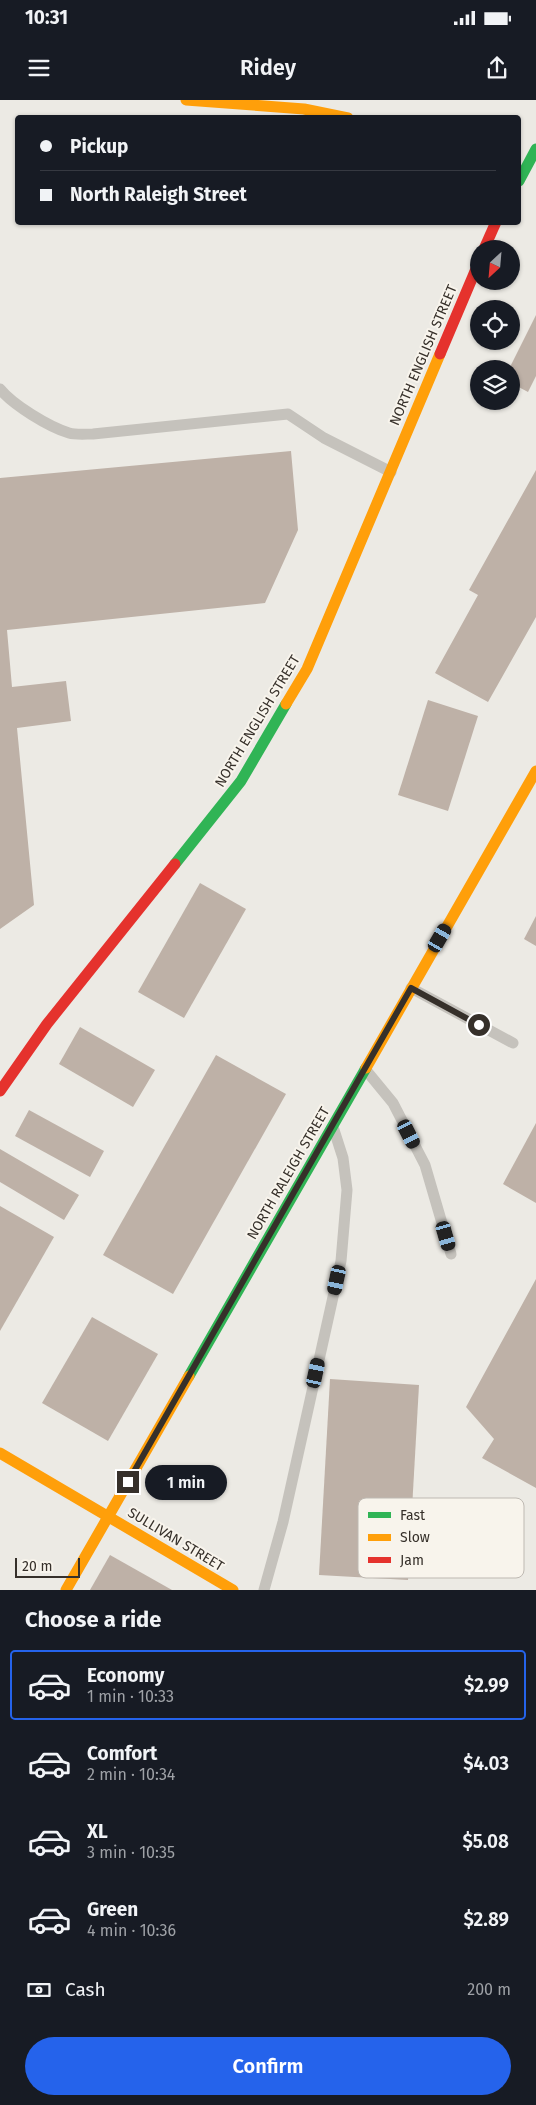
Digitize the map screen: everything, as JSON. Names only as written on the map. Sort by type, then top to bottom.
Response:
[{"type":"street","points":[[186,100],[304,109],[333,115]]},
{"type":"street","points":[[521,149],[536,151],[521,177]]},
{"type":"street","points":[[488,240],[495,225]]},
{"type":"street","name":"NORTH ENGLISH STREET","points":[[0,1091],[46,1024],[241,781],[307,670],[470,283]]},
{"type":"street","name":"NORTH RALEIGH STREET","points":[[66,1590],[536,771]]},
{"type":"street","name":"SULLIVAN STREET","points":[[0,1453],[233,1590]]},
{"type":"lane","points":[[0,389],[7,397],[34,416],[70,433],[93,434],[288,414],[324,438],[390,472]]},
{"type":"lane","points":[[411,988],[513,1043]]},
{"type":"lane","points":[[365,1069],[393,1103],[425,1164],[451,1254]]},
{"type":"lane","points":[[264,1590],[283,1522],[341,1261],[347,1190],[343,1158],[333,1126]]},
{"type":"building","points":[[536,315],[536,376],[528,392],[520,388],[520,360],[514,360]]},
{"type":"building","points":[[291,451],[298,530],[265,603],[7,630],[12,687],[66,681],[71,721],[17,728],[34,905],[0,929],[0,478]]},
{"type":"building","points":[[536,470],[536,617],[488,702],[435,673],[478,595],[469,590]]},
{"type":"building","points":[[428,700],[478,716],[448,811],[398,795]]},
{"type":"building","points":[[200,883],[246,909],[184,1018],[138,992]]},
{"type":"building","points":[[536,916],[536,946],[524,939]]},
{"type":"building","points":[[80,1027],[155,1070],[133,1107],[59,1064]]},
{"type":"building","points":[[216,1055],[286,1094],[173,1294],[103,1255]]},
{"type":"building","points":[[29,1110],[104,1151],[90,1177],[15,1136]]},
{"type":"building","points":[[536,1123],[536,1203],[503,1184]]},
{"type":"building","points":[[0,1149],[79,1195],[64,1220],[0,1182]]},
{"type":"building","points":[[0,1206],[54,1237],[0,1331]]},
{"type":"building","points":[[536,1279],[536,1488],[482,1458],[494,1439],[466,1407]]},
{"type":"building","points":[[92,1317],[158,1354],[108,1441],[42,1403]]},
{"type":"building","points":[[330,1379],[419,1385],[413,1498],[358,1498],[358,1577],[319,1575]]},
{"type":"building","points":[[110,1555],[172,1590],[90,1590]]},
{"type":"building","points":[[372,1578],[408,1578],[408,1580]]},
{"type":"traffic: fast","points":[[521,177],[536,149]]},
{"type":"traffic: fast","points":[[175,864],[241,781],[286,704]]},
{"type":"traffic: fast","points":[[189,1376],[366,1068]]},
{"type":"traffic: slow","points":[[186,100],[304,109],[333,115]]},
{"type":"traffic: slow","points":[[286,704],[307,669],[440,354]]},
{"type":"traffic: slow","points":[[366,1068],[536,771]]},
{"type":"traffic: slow","points":[[66,1590],[189,1376]]},
{"type":"traffic: slow","points":[[0,1453],[233,1590]]},
{"type":"traffic: jam","points":[[488,240],[495,225]]},
{"type":"traffic: jam","points":[[440,354],[470,283]]},
{"type":"traffic: jam","points":[[0,1091],[47,1024],[175,864]]},
{"type":"route","points":[[128,1482],[411,988],[479,1025]]}]
